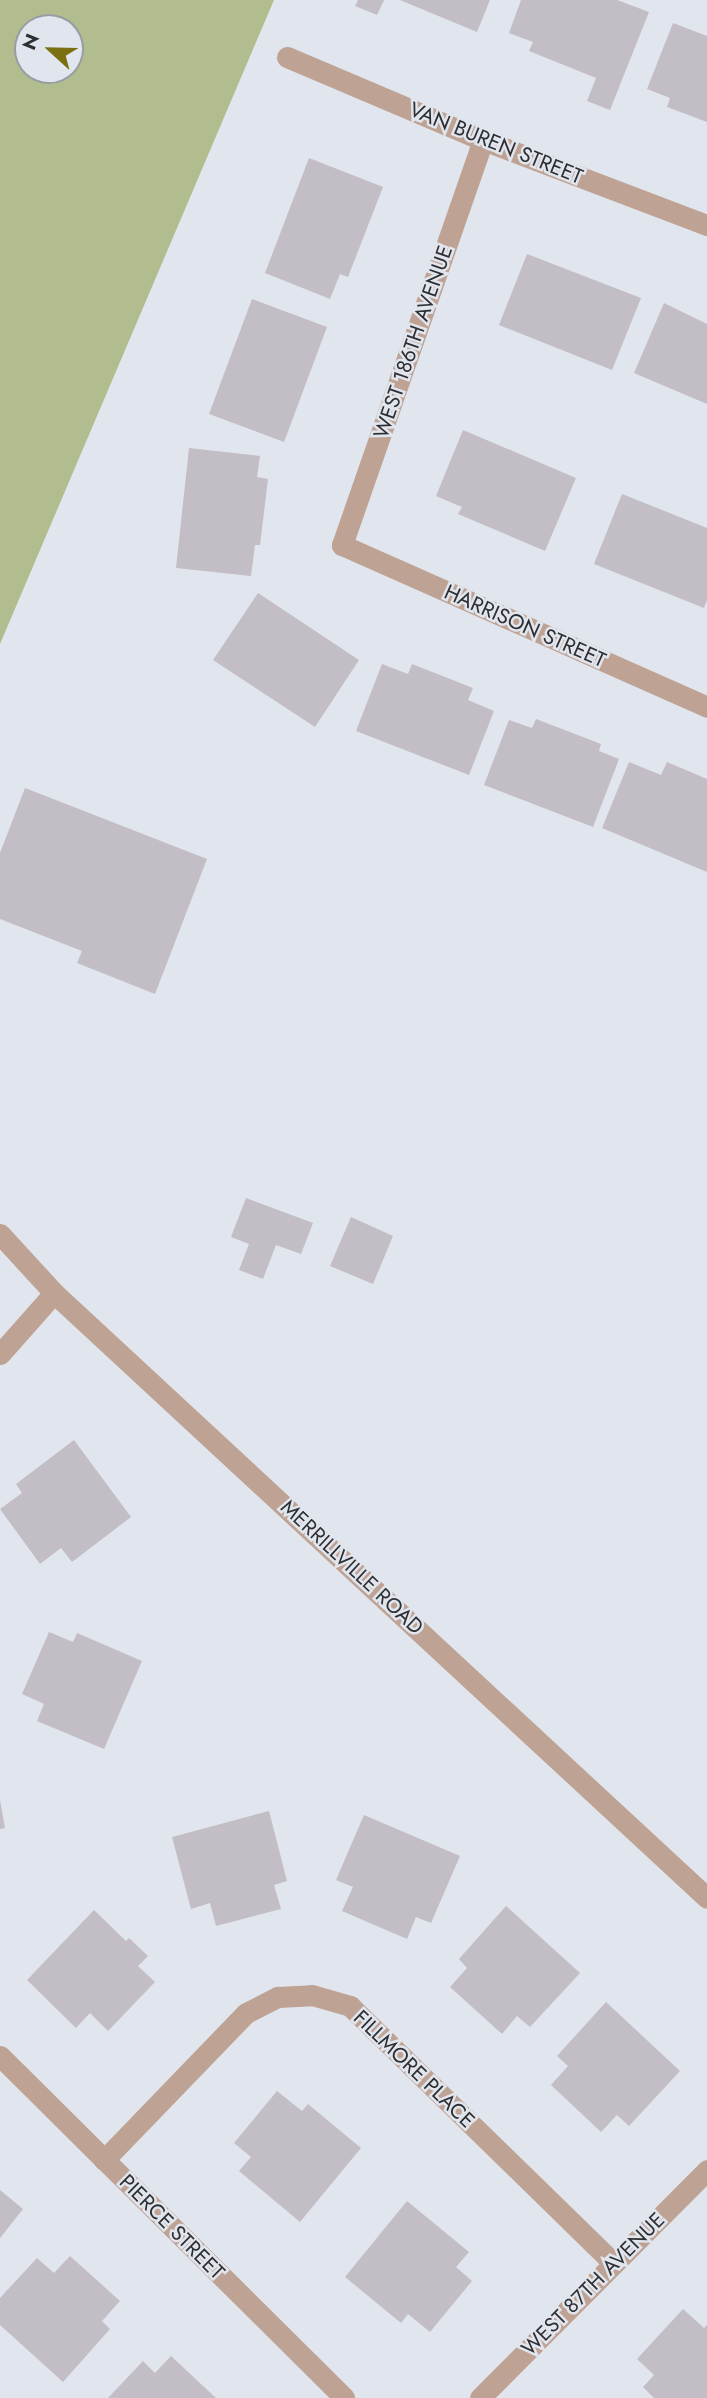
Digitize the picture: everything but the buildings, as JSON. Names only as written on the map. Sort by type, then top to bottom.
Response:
[{"type":"street","name":"VAN BUREN STREET","points":[[287,57],[483,140],[707,225]]},
{"type":"street","name":"WEST 186TH AVENUE","points":[[342,545],[483,140]]},
{"type":"street","name":"HARRISON STREET","points":[[342,545],[707,707]]},
{"type":"street","name":"MERRILLVILLE ROAD","points":[[0,1234],[54,1293],[707,1898]]},
{"type":"street","points":[[0,1354],[54,1293]]},
{"type":"street","name":"FILLMORE PLACE","points":[[104,2160],[246,2013],[278,1997],[312,1995],[350,2007],[612,2262]]},
{"type":"street","name":"PIERCE STREET","points":[[0,2056],[344,2398]]},
{"type":"street","name":"WEST 87TH AVENUE","points":[[480,2398],[612,2262],[707,2170]]},
{"type":"green space","points":[[0,0],[274,0],[0,644]]}]
